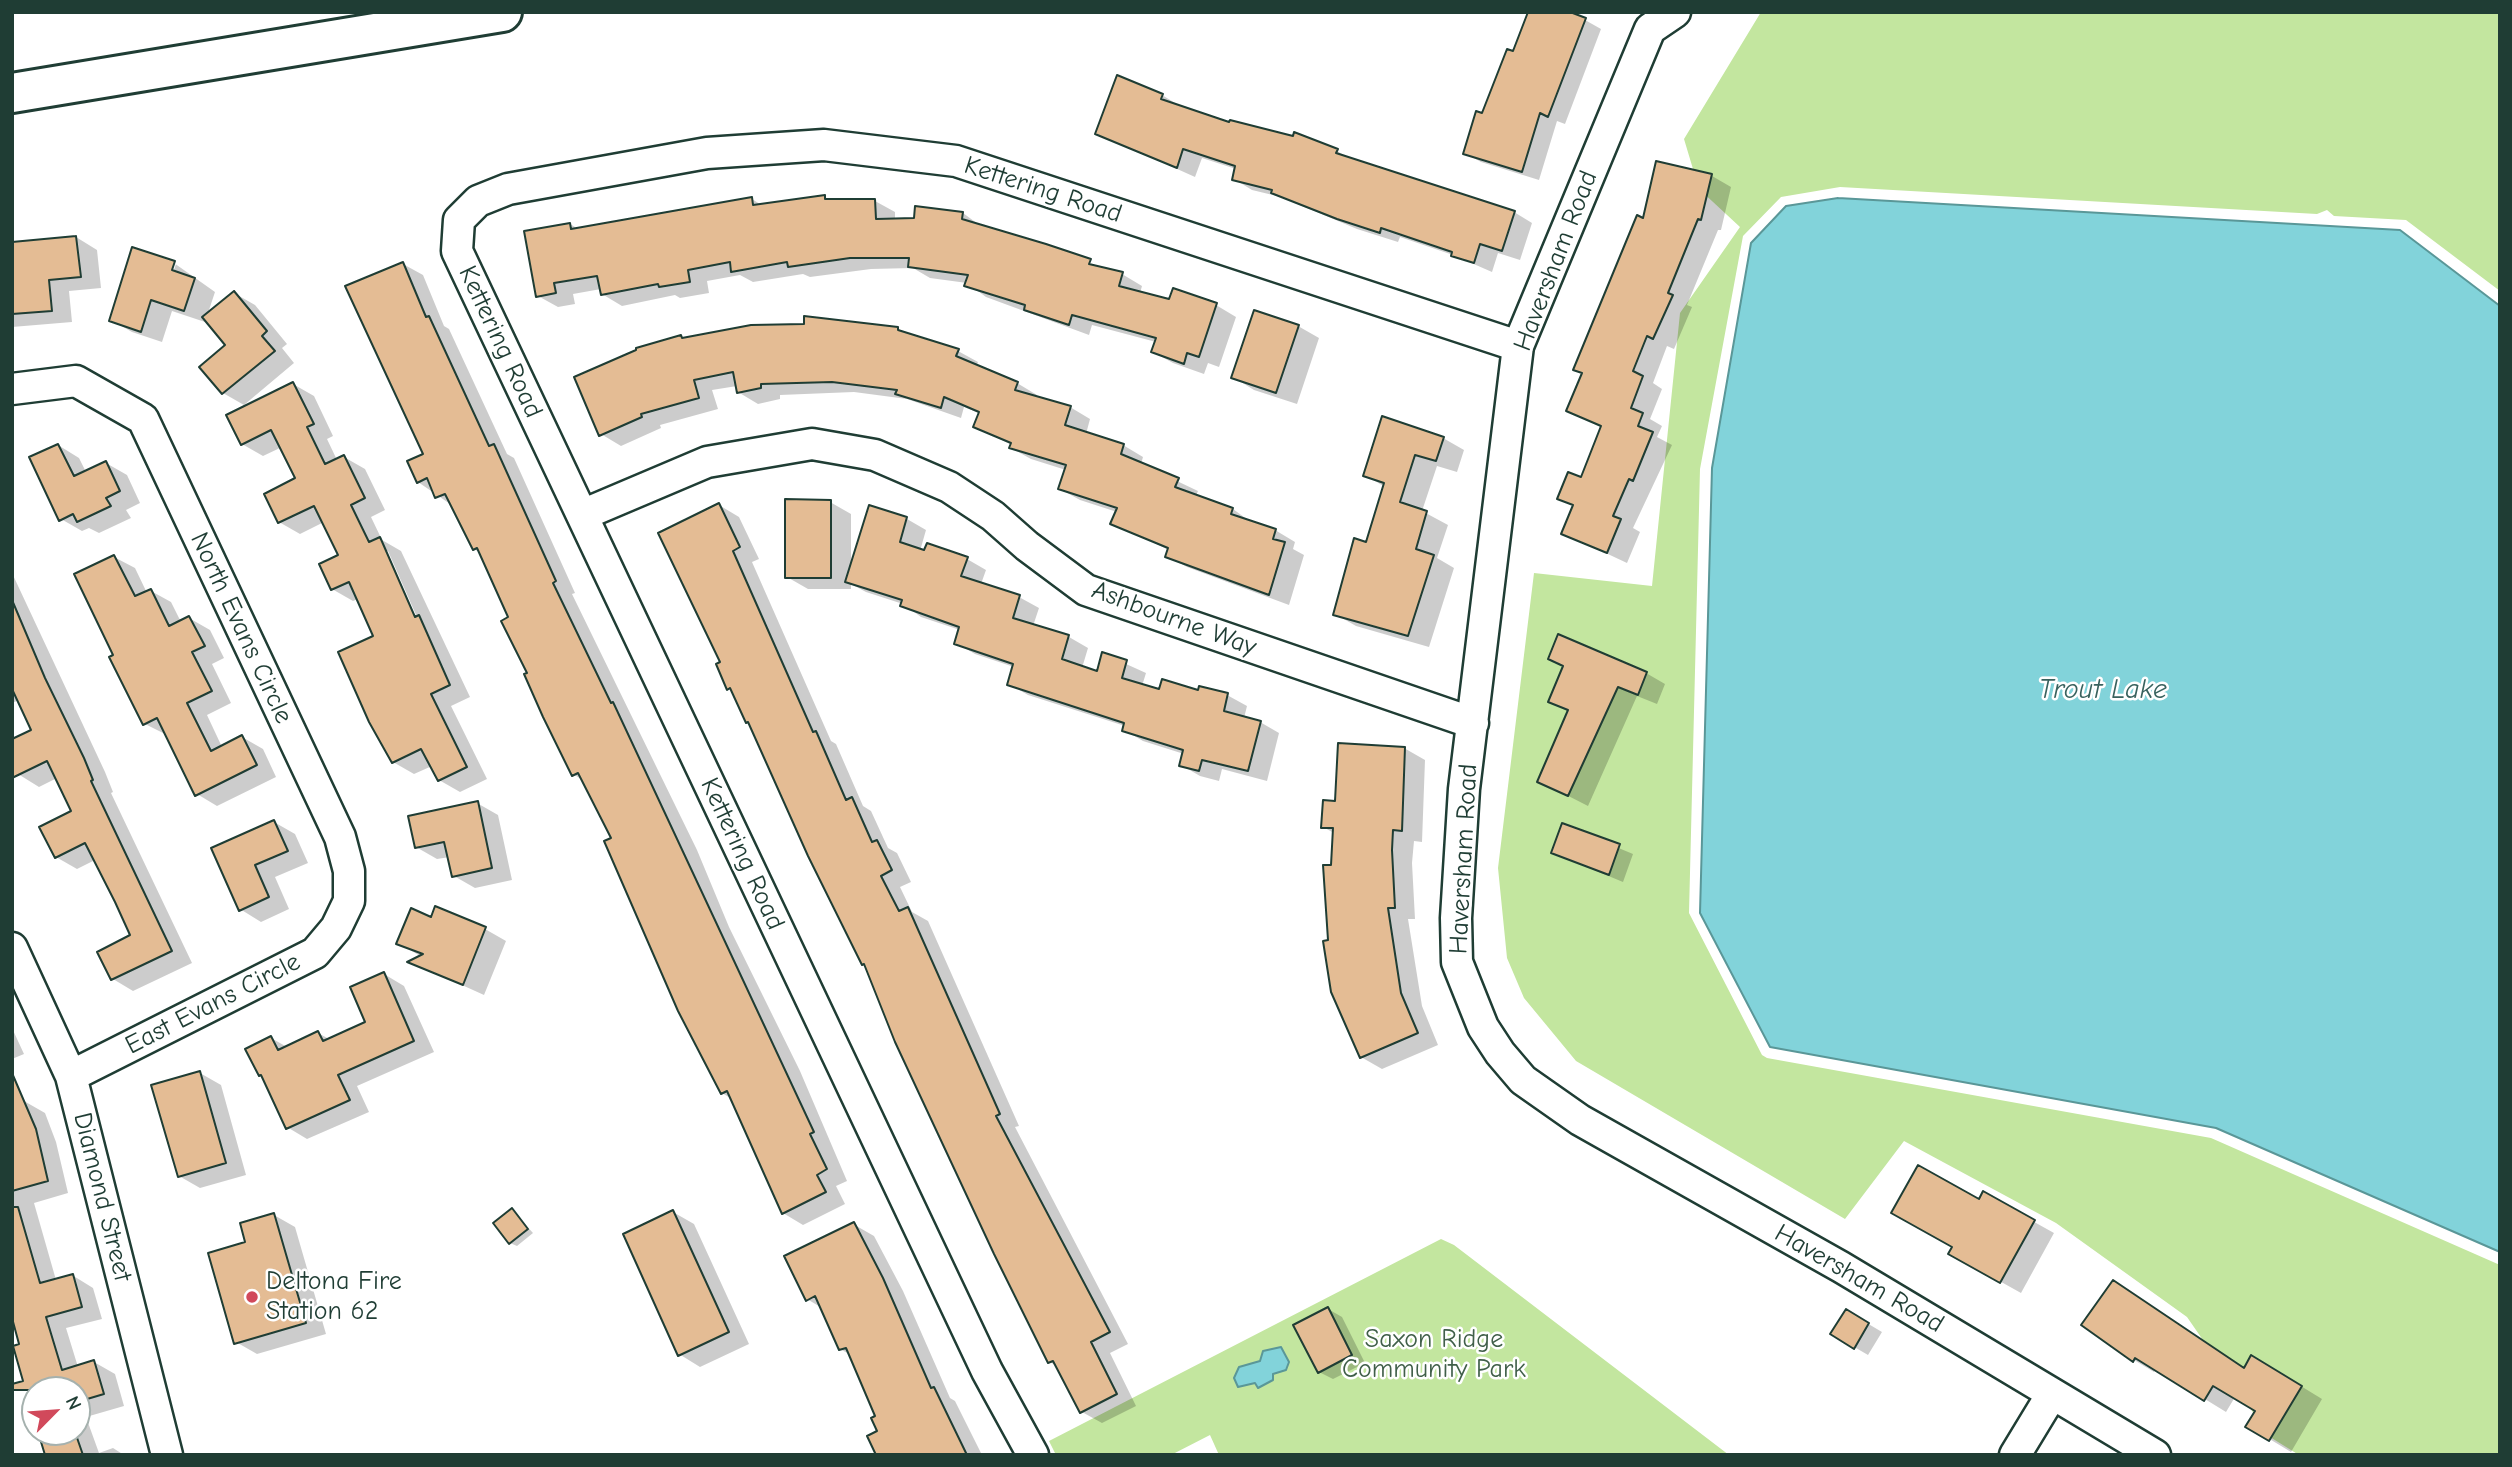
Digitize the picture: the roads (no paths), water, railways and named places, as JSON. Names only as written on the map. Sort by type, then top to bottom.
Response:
[{"type":"highway","points":[[12,93],[502,12]]},
{"type":"street","name":"Haversham Road","points":[[1675,12],[1650,29],[1518,346],[1472,723],[1455,918],[1457,962],[1483,1027],[1523,1080],[1580,1119],[1842,1267],[2155,1455]]},
{"type":"street","name":"Kettering Road","points":[[1034,1455],[987,1371],[457,251],[459,220],[478,201],[508,189],[707,153],[824,145],[956,161],[1518,346]]},
{"type":"street","name":"North Evans Circle","points":[[12,389],[76,381],[143,419],[340,836]]},
{"type":"street","name":"Ashbourne Way","points":[[582,515],[707,462],[812,444],[875,456],[949,487],[993,516],[1027,546],[1086,590],[1472,723]]},
{"type":"street","name":"East Evans Circle","points":[[71,1076],[315,953],[336,928],[349,901],[349,871],[340,836]]},
{"type":"street","name":"Diamond Street","points":[[12,948],[71,1076],[167,1455]]},
{"type":"street","points":[[2015,1455],[2052,1394]]},
{"type":"water","name":"Trout Lake","points":[[1838,198],[2400,230],[2500,306],[2500,1252],[2216,1128],[1770,1047],[1700,913],[1712,468],[1751,243],[1786,206]]},
{"type":"water","points":[[1281,1347],[1289,1362],[1286,1370],[1273,1374],[1273,1380],[1258,1388],[1255,1383],[1238,1387],[1234,1378],[1239,1367],[1260,1361],[1263,1351]]},
{"type":"place","name":"Deltona Fire Station 62","points":[[252,1297]]},
{"type":"park label","name":"Saxon Ridge Community Park","points":[[1434,1355]]}]
